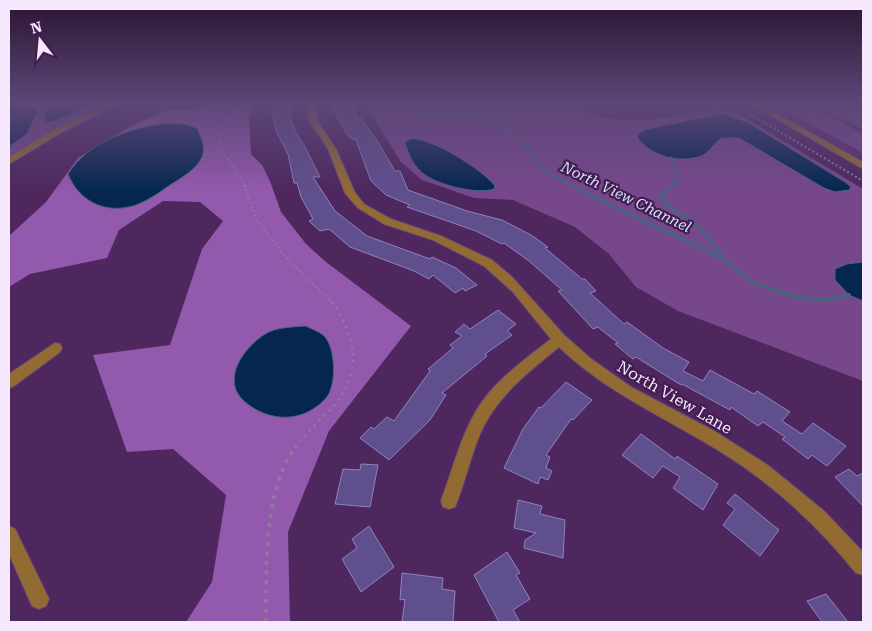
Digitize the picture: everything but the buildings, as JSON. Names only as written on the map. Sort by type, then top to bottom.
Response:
[{"type":"street","points":[[9,161],[55,132]]},
{"type":"street","name":"North View Lane","points":[[322,132],[332,148],[343,182],[350,194],[360,204],[384,220],[455,245],[490,264],[517,287],[559,340],[594,370],[622,390],[728,447],[755,466],[816,515],[863,566]]},
{"type":"street","points":[[804,132],[863,166]]},
{"type":"street","points":[[449,501],[475,428],[490,403],[515,374],[559,340]]},
{"type":"street","points":[[9,382],[55,348]]},
{"type":"street","points":[[9,535],[38,598]]},
{"type":"path","points":[[222,132],[220,148],[245,184],[255,219],[286,256],[327,296],[344,326],[354,356],[354,372],[347,389],[289,454],[282,473],[273,515],[267,558],[266,622]]},
{"type":"path","points":[[781,132],[863,181]]},
{"type":"shaded area","points":[[9,132],[58,132],[22,151],[9,161]]},
{"type":"shaded area","points":[[121,132],[250,132],[251,154],[262,165],[281,212],[306,244],[326,262],[411,326],[329,431],[288,532],[290,622],[186,622],[212,582],[226,495],[173,449],[127,452],[93,355],[170,345],[202,249],[223,221],[200,202],[163,201],[119,230],[107,258],[30,274],[9,287],[9,236],[46,202],[78,158]]},
{"type":"shaded area","points":[[383,132],[769,132],[863,189],[863,381],[678,311],[636,287],[609,254],[575,227],[513,200],[474,198],[422,180],[401,162]]},
{"type":"shaded area","points":[[813,132],[863,132],[863,161]]},
{"type":"shaded area","points":[[826,132],[863,134],[863,153]]},
{"type":"water","points":[[9,132],[28,132],[27,134],[9,147]]},
{"type":"water","points":[[199,132],[203,149],[202,157],[193,169],[184,176],[143,202],[122,208],[103,207],[79,192],[68,174],[87,153],[112,138],[125,133]]},
{"type":"water","points":[[640,132],[764,132],[851,187],[849,190],[835,192],[824,188],[739,138],[722,138],[704,155],[675,159],[649,149],[637,137]]},
{"type":"water","points":[[410,139],[418,139],[456,155],[489,180],[495,186],[494,189],[487,191],[469,190],[431,179],[421,172],[412,161],[405,142]]},
{"type":"water","points":[[863,262],[863,301],[849,295],[835,280],[835,269],[847,264]]},
{"type":"water","points":[[306,326],[323,335],[327,340],[333,357],[332,385],[326,398],[308,412],[287,417],[265,414],[245,402],[238,394],[234,384],[237,365],[242,356],[257,340],[269,332]]},
{"type":"waterway","name":"North View Channel","points":[[510,132],[521,141],[545,171],[582,191]]},
{"type":"waterway","points":[[666,191],[675,184],[677,172],[671,158]]},
{"type":"waterway","name":"North View Channel","points":[[579,190],[724,259],[751,281],[773,290],[799,298],[826,300],[849,295]]},
{"type":"waterway","points":[[668,190],[660,196],[663,201],[698,227],[722,257]]}]
